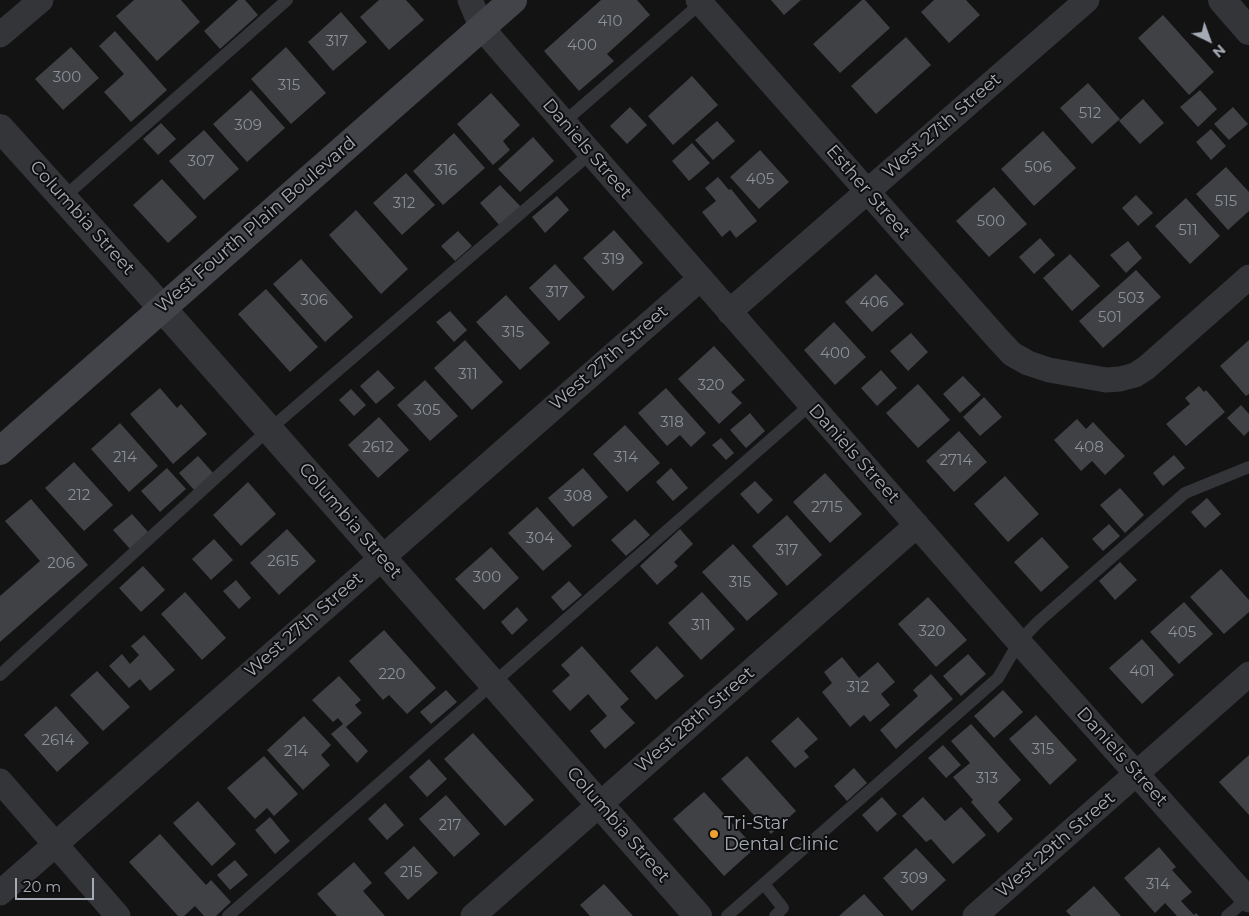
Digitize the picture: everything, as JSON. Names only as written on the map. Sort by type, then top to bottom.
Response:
[{"type":"main road","name":"West Fourth Plain Boulevard","points":[[0,451],[512,0]]},
{"type":"street","points":[[0,36],[41,0]]},
{"type":"street","name":"Daniels Street","points":[[470,0],[482,28],[810,405],[1249,899]]},
{"type":"street","name":"West 27th Street","points":[[729,312],[1087,0]]},
{"type":"street","points":[[1222,0],[1247,23]]},
{"type":"street","name":"Esther Street","points":[[700,1],[1012,354],[1028,363],[1049,370],[1106,380],[1136,375],[1249,276]]},
{"type":"street","name":"Columbia Street","points":[[0,128],[64,197],[698,916]]},
{"type":"street","name":"West 27th Street","points":[[0,893],[700,279]]},
{"type":"street","name":"West 28th Street","points":[[473,916],[917,525]]},
{"type":"street","name":"West 29th Street","points":[[975,916],[1249,674]]},
{"type":"street","points":[[0,781],[118,916]]},
{"type":"lane","points":[[64,197],[286,0]]},
{"type":"lane","points":[[564,122],[700,1]]},
{"type":"lane","points":[[0,675],[270,430],[591,153]]},
{"type":"lane","points":[[228,916],[810,405]]},
{"type":"lane","points":[[727,916],[998,678],[1019,642],[1038,622],[1185,493],[1249,467]]},
{"type":"lane","points":[[764,884],[784,908],[775,916]]},
{"type":"lane","points":[[1227,916],[1249,899]]},
{"type":"building","points":[[134,0],[181,0],[200,22],[157,61],[116,16]]},
{"type":"building","points":[[238,0],[245,0],[258,15],[220,49],[204,31]]},
{"type":"building","points":[[379,0],[406,0],[424,20],[389,50],[360,17]]},
{"type":"building","points":[[601,0],[637,0],[650,15],[607,54],[614,61],[579,91],[544,51]]},
{"type":"building","points":[[771,0],[801,0],[784,15]]},
{"type":"building","points":[[862,0],[865,0],[890,28],[840,73],[813,44]]},
{"type":"building","points":[[934,0],[966,0],[980,15],[949,43],[921,12]]},
{"type":"building","points":[[341,12],[367,42],[333,71],[308,42]]},
{"type":"building","points":[[1163,15],[1214,72],[1189,95],[1138,38]]},
{"type":"building","points":[[115,31],[167,90],[131,122],[104,92],[124,74],[99,46]]},
{"type":"building","points":[[906,37],[931,65],[876,114],[851,86]]},
{"type":"building","points":[[71,47],[99,78],[63,110],[35,79]]},
{"type":"building","points":[[286,47],[326,93],[291,124],[251,79]]},
{"type":"building","points":[[692,76],[718,105],[673,145],[648,116]]},
{"type":"building","points":[[1088,83],[1120,119],[1092,144],[1060,108]]},
{"type":"building","points":[[251,90],[285,128],[247,162],[213,124]]},
{"type":"building","points":[[1200,90],[1217,109],[1198,127],[1180,107]]},
{"type":"building","points":[[491,93],[520,125],[503,141],[510,150],[493,165],[457,124]]},
{"type":"building","points":[[1143,99],[1164,123],[1140,144],[1119,121]]},
{"type":"building","points":[[630,107],[647,125],[627,144],[610,126]]},
{"type":"building","points":[[1233,107],[1248,124],[1229,140],[1214,124]]},
{"type":"building","points":[[717,121],[735,141],[713,160],[695,140]]},
{"type":"building","points":[[161,123],[176,139],[158,155],[143,139]]},
{"type":"building","points":[[1211,129],[1226,146],[1211,160],[1196,142]]},
{"type":"building","points":[[204,130],[239,169],[204,200],[169,161]]},
{"type":"building","points":[[1043,131],[1076,168],[1034,206],[1001,169]]},
{"type":"building","points":[[454,133],[485,168],[443,205],[413,171]]},
{"type":"building","points":[[533,137],[554,161],[520,192],[498,169]]},
{"type":"building","points":[[692,143],[710,163],[689,181],[672,161]]},
{"type":"building","points":[[760,150],[789,182],[759,209],[730,177]]},
{"type":"building","points":[[1226,167],[1249,192],[1249,211],[1228,230],[1196,194]]},
{"type":"building","points":[[406,173],[435,205],[402,235],[373,203]]},
{"type":"building","points":[[718,177],[729,190],[731,189],[757,221],[736,238],[730,230],[722,237],[702,212],[716,201],[705,188]]},
{"type":"building","points":[[162,179],[197,217],[168,243],[133,205]]},
{"type":"building","points":[[500,185],[521,207],[500,226],[480,203]]},
{"type":"building","points":[[994,187],[1027,224],[989,257],[956,221]]},
{"type":"building","points":[[1136,195],[1153,213],[1138,226],[1122,208]]},
{"type":"building","points":[[557,196],[569,210],[545,233],[532,217]]},
{"type":"building","points":[[1186,198],[1220,236],[1190,264],[1155,226]]},
{"type":"building","points":[[356,210],[408,269],[381,294],[329,235]]},
{"type":"building","points":[[614,230],[643,263],[613,291],[583,258]]},
{"type":"building","points":[[458,231],[472,246],[455,261],[441,246]]},
{"type":"building","points":[[1040,238],[1055,255],[1034,274],[1019,257]]},
{"type":"building","points":[[1128,241],[1142,258],[1126,273],[1110,255]]},
{"type":"building","points":[[1070,254],[1100,286],[1072,311],[1043,278]]},
{"type":"building","points":[[301,259],[353,317],[325,342],[273,284]]},
{"type":"building","points":[[555,264],[585,297],[559,321],[529,288]]},
{"type":"building","points":[[1136,270],[1161,297],[1103,348],[1079,321]]},
{"type":"building","points":[[876,274],[904,304],[872,332],[845,302]]},
{"type":"building","points":[[266,289],[318,347],[290,372],[238,314]]},
{"type":"building","points":[[506,295],[550,343],[520,370],[476,322]]},
{"type":"building","points":[[450,311],[467,330],[454,342],[436,322]]},
{"type":"building","points":[[834,322],[866,357],[835,385],[804,350]]},
{"type":"building","points":[[911,333],[928,352],[908,371],[890,351]]},
{"type":"building","points":[[465,340],[503,382],[472,410],[434,368]]},
{"type":"building","points":[[1249,340],[1249,394],[1246,396],[1220,366]]},
{"type":"building","points":[[714,346],[745,380],[731,392],[742,403],[719,424],[678,379]]},
{"type":"building","points":[[378,370],[395,388],[376,404],[360,386]]},
{"type":"building","points":[[881,370],[897,388],[877,406],[861,388]]},
{"type":"building","points":[[963,376],[981,395],[960,413],[943,394]]},
{"type":"building","points":[[425,380],[458,416],[430,441],[397,405]]},
{"type":"building","points":[[918,384],[950,420],[918,448],[886,413]]},
{"type":"building","points":[[1199,386],[1204,392],[1206,390],[1225,412],[1186,446],[1166,424],[1190,404],[1185,398]]},
{"type":"building","points":[[160,388],[177,408],[181,404],[207,434],[173,464],[130,414]]},
{"type":"building","points":[[666,388],[706,433],[691,447],[680,435],[667,446],[638,413]]},
{"type":"building","points":[[351,389],[366,405],[354,416],[339,400]]},
{"type":"building","points":[[984,397],[1002,417],[980,436],[963,417]]},
{"type":"building","points":[[1241,405],[1249,414],[1249,431],[1244,436],[1227,418]]},
{"type":"building","points":[[750,413],[765,431],[746,448],[730,430]]},
{"type":"building","points":[[379,417],[409,450],[378,478],[348,445]]},
{"type":"building","points":[[1077,419],[1086,429],[1093,422],[1125,456],[1105,475],[1092,461],[1081,471],[1054,440]]},
{"type":"building","points":[[120,423],[158,466],[129,492],[91,449]]},
{"type":"building","points":[[625,425],[660,463],[627,492],[593,454]]},
{"type":"building","points":[[959,431],[987,462],[954,492],[926,461]]},
{"type":"building","points":[[721,438],[734,453],[726,460],[712,445]]},
{"type":"building","points":[[1174,455],[1185,468],[1163,486],[1153,473]]},
{"type":"building","points":[[198,456],[214,474],[195,491],[179,473]]},
{"type":"building","points":[[74,462],[113,505],[84,531],[45,488]]},
{"type":"building","points":[[167,468],[186,489],[160,512],[141,491]]},
{"type":"building","points":[[583,468],[608,497],[573,527],[548,498]]},
{"type":"building","points":[[671,468],[688,488],[673,501],[656,482]]},
{"type":"building","points":[[825,473],[862,514],[830,543],[793,502]]},
{"type":"building","points":[[1005,476],[1039,514],[1008,542],[974,504]]},
{"type":"building","points":[[755,481],[773,500],[758,514],[740,494]]},
{"type":"building","points":[[248,482],[276,514],[241,546],[213,515]]},
{"type":"building","points":[[1120,488],[1144,515],[1125,533],[1100,505]]},
{"type":"building","points":[[1207,498],[1221,514],[1205,528],[1191,512]]},
{"type":"building","points":[[31,499],[88,565],[0,642],[0,596],[40,561],[5,521]]},
{"type":"building","points":[[537,507],[572,546],[543,571],[508,533]]},
{"type":"building","points":[[132,514],[149,533],[131,550],[113,530]]},
{"type":"building","points":[[787,515],[822,555],[787,586],[752,546]]},
{"type":"building","points":[[635,519],[650,535],[626,556],[611,540]]},
{"type":"building","points":[[1109,524],[1120,536],[1103,551],[1092,539]]},
{"type":"building","points":[[287,529],[316,561],[279,595],[250,563]]},
{"type":"building","points":[[680,529],[693,544],[674,562],[678,566],[657,585],[640,566]]},
{"type":"building","points":[[1042,537],[1069,567],[1041,592],[1014,562]]},
{"type":"building","points":[[214,539],[233,560],[211,580],[192,559]]},
{"type":"building","points":[[733,544],[778,594],[747,621],[702,572]]},
{"type":"building","points":[[491,547],[519,578],[484,610],[455,579]]},
{"type":"building","points":[[1120,562],[1137,580],[1115,600],[1099,581]]},
{"type":"building","points":[[143,566],[165,590],[141,612],[119,588]]},
{"type":"building","points":[[1221,569],[1249,600],[1249,612],[1224,634],[1190,597]]},
{"type":"building","points":[[236,580],[251,598],[239,609],[223,591]]},
{"type":"building","points":[[569,581],[582,595],[563,611],[551,597]]},
{"type":"building","points":[[185,592],[226,638],[202,660],[161,614]]},
{"type":"building","points":[[702,592],[735,629],[701,660],[668,623]]},
{"type":"building","points":[[928,597],[967,640],[936,667],[898,624]]},
{"type":"building","points":[[1184,602],[1213,634],[1179,664],[1150,632]]},
{"type":"building","points":[[517,607],[528,620],[512,635],[501,622]]},
{"type":"building","points":[[384,630],[436,688],[407,714],[389,695],[383,700],[349,661]]},
{"type":"building","points":[[144,635],[175,670],[150,691],[140,679],[129,688],[109,666],[122,654],[130,664],[139,655],[131,646]]},
{"type":"building","points":[[1142,639],[1174,675],[1142,704],[1109,668]]},
{"type":"building","points":[[582,646],[629,699],[620,707],[635,723],[605,749],[590,731],[607,716],[588,694],[570,711],[552,691],[570,675],[561,665]]},
{"type":"building","points":[[657,646],[684,676],[656,700],[630,671]]},
{"type":"building","points":[[968,654],[986,674],[961,696],[943,676]]},
{"type":"building","points":[[842,657],[859,678],[878,662],[895,682],[881,694],[890,705],[870,722],[864,715],[850,727],[822,692],[832,683],[824,672]]},
{"type":"building","points":[[97,671],[130,707],[103,731],[70,695]]},
{"type":"building","points":[[931,674],[953,699],[896,749],[880,730],[918,696],[913,690]]},
{"type":"building","points":[[339,676],[361,700],[355,705],[362,713],[346,727],[368,751],[357,763],[331,734],[343,724],[338,718],[333,722],[312,700]]},
{"type":"building","points":[[446,690],[457,702],[431,724],[420,712]]},
{"type":"building","points":[[1003,690],[1023,712],[994,738],[974,716]]},
{"type":"building","points":[[56,706],[89,743],[57,772],[24,735]]},
{"type":"building","points":[[1036,715],[1077,760],[1050,785],[1009,739]]},
{"type":"building","points":[[304,716],[331,745],[321,755],[330,765],[303,790],[267,750]]},
{"type":"building","points":[[798,717],[818,739],[804,751],[809,757],[795,768],[771,741]]},
{"type":"building","points":[[971,724],[1021,780],[998,802],[1013,819],[998,833],[971,802],[973,800],[953,777],[970,763],[951,741]]},
{"type":"building","points":[[473,733],[534,800],[505,826],[444,759]]},
{"type":"building","points":[[943,745],[961,765],[946,778],[928,758]]},
{"type":"building","points":[[1249,755],[1249,815],[1219,782]]},
{"type":"building","points":[[264,756],[298,794],[274,816],[267,808],[255,819],[227,788]]},
{"type":"building","points":[[747,756],[796,811],[771,834],[721,779]]},
{"type":"building","points":[[429,759],[447,779],[427,797],[409,777]]},
{"type":"building","points":[[854,768],[867,783],[847,801],[834,786]]},
{"type":"building","name":"Tri-Star Dental Clinic","points":[[704,792],[755,848],[724,876],[673,819]]},
{"type":"building","points":[[446,795],[480,834],[454,857],[419,819]]},
{"type":"building","points":[[882,797],[897,814],[877,832],[862,815]]},
{"type":"building","points":[[923,797],[945,821],[961,807],[986,835],[953,864],[931,839],[926,842],[902,816]]},
{"type":"building","points":[[198,801],[236,844],[212,866],[173,823]]},
{"type":"building","points":[[385,803],[404,825],[387,840],[368,819]]},
{"type":"building","points":[[270,817],[290,841],[275,854],[255,830]]},
{"type":"building","points":[[160,834],[206,885],[211,880],[231,902],[216,916],[204,916],[195,906],[184,916],[178,916],[129,862]]},
{"type":"building","points":[[414,846],[438,873],[408,900],[384,873]]},
{"type":"building","points":[[1159,847],[1176,867],[1172,870],[1192,892],[1181,901],[1194,915],[1196,913],[1199,916],[1177,916],[1165,903],[1155,913],[1124,878]]},
{"type":"building","points":[[916,848],[946,880],[912,911],[883,878]]},
{"type":"building","points":[[235,860],[248,875],[230,890],[217,875]]},
{"type":"building","points":[[354,862],[372,883],[363,891],[385,916],[337,916],[317,894]]},
{"type":"building","points":[[604,884],[633,916],[590,916],[580,905]]},
{"type":"building","points":[[1094,886],[1121,916],[1071,916],[1066,911]]},
{"type":"building","points":[[864,894],[884,916],[839,916]]},
{"type":"place","name":"Tri-Star Dental Clinic","points":[[714,834]]}]
